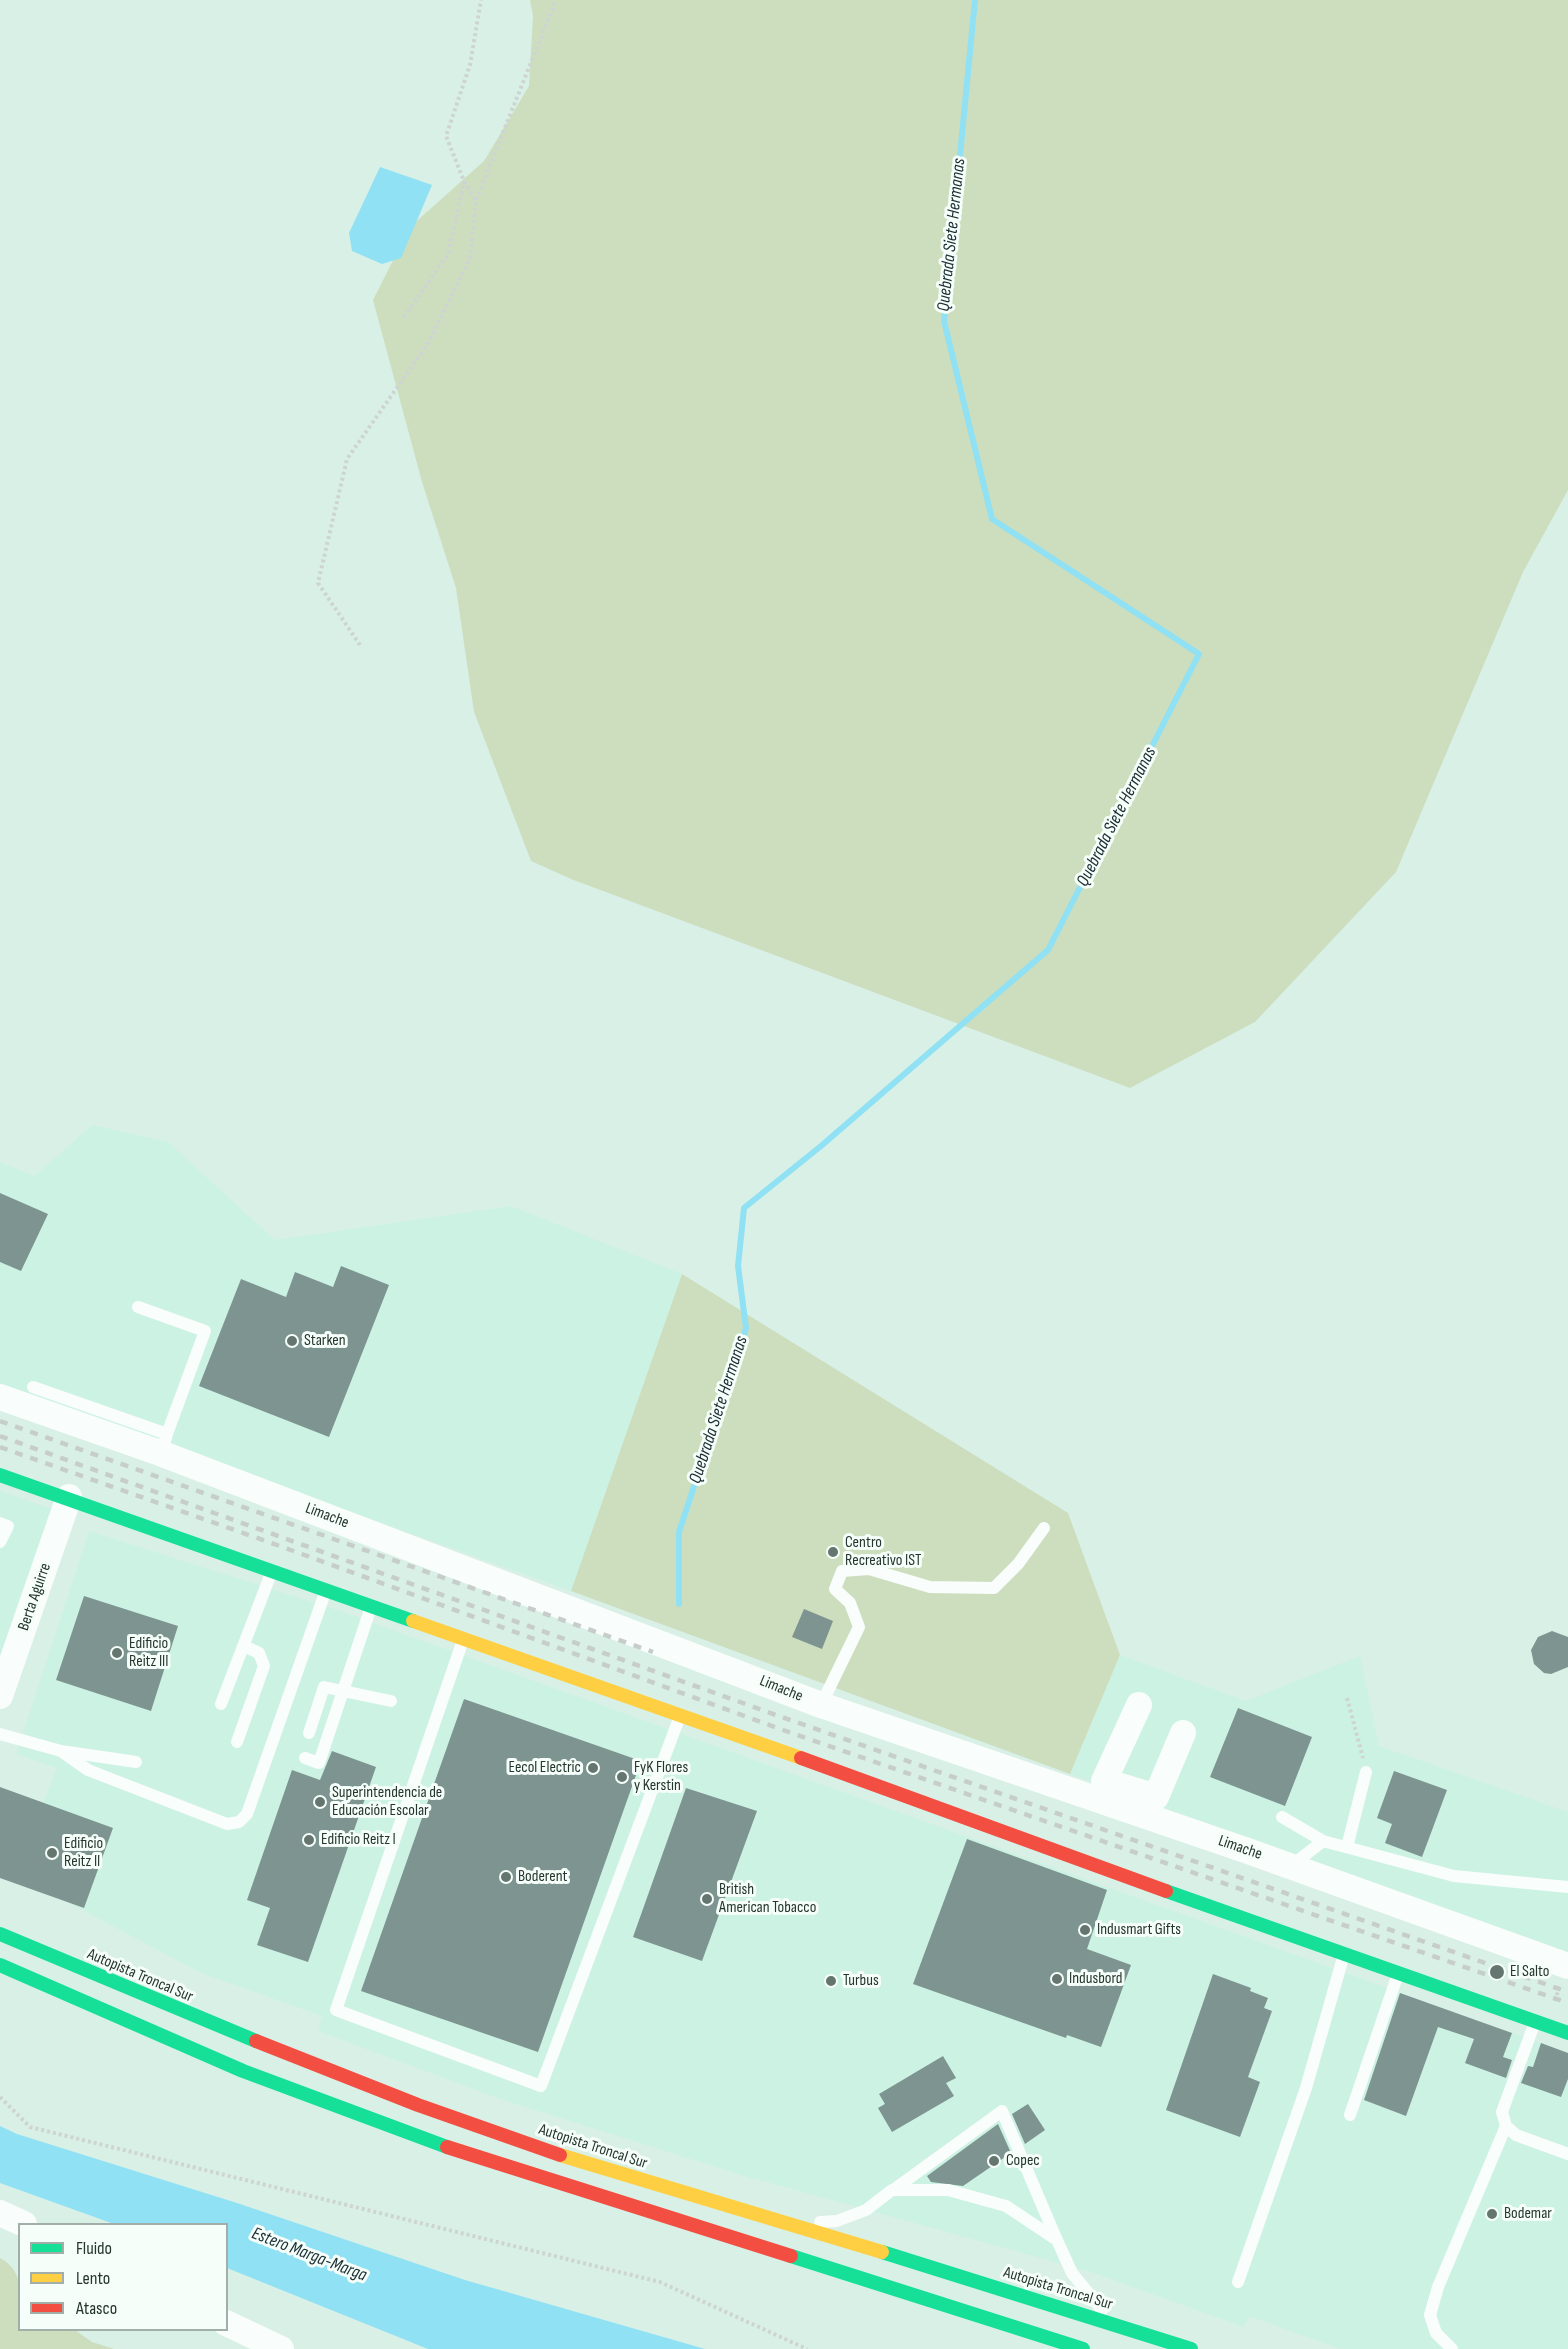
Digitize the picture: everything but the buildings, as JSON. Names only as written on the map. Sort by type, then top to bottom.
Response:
[{"type":"main road","points":[[0,1475],[69,1497],[1568,2033]]},
{"type":"main road","points":[[10,1922],[88,1972]]},
{"type":"main road","name":"Autopista Troncal Sur","points":[[0,1934],[267,2048],[448,2116],[672,2190],[785,2222],[1118,2324],[1191,2349]]},
{"type":"main road","points":[[0,1965],[243,2071],[437,2144],[1083,2349]]},
{"type":"street","name":"Limache","points":[[0,1397],[164,1444],[821,1705],[1118,1796],[1565,1974]]},
{"type":"street","name":"Berta Aguirre","points":[[0,1696],[69,1497]]},
{"type":"street","points":[[1139,1704],[1104,1782],[1118,1796],[1156,1797],[1183,1734]]},
{"type":"street","points":[[0,2213],[22,2223]]},
{"type":"street","points":[[228,2324],[281,2349]]},
{"type":"lane","points":[[33,1387],[164,1444],[205,1332],[138,1307]]},
{"type":"lane","points":[[0,1523],[8,1526],[0,1542]]},
{"type":"lane","points":[[821,1705],[859,1627],[850,1603],[835,1589],[842,1571],[868,1569],[930,1587],[994,1588],[1018,1564],[1044,1528]]},
{"type":"lane","points":[[221,1704],[272,1570]]},
{"type":"lane","points":[[61,1751],[88,1770],[227,1824],[239,1822],[248,1814],[326,1590]]},
{"type":"lane","points":[[305,1758],[319,1763],[371,1606]]},
{"type":"lane","points":[[464,1639],[336,2010],[541,2086],[680,1716]]},
{"type":"lane","points":[[237,1742],[264,1666],[259,1653],[244,1646]]},
{"type":"lane","points":[[309,1732],[324,1688],[342,1689],[391,1701]]},
{"type":"lane","points":[[0,1734],[61,1751],[136,1762]]},
{"type":"lane","points":[[1347,1847],[1366,1772]]},
{"type":"lane","points":[[1282,1817],[1323,1841],[1454,1876],[1568,1887]]},
{"type":"lane","points":[[1291,1866],[1323,1841]]},
{"type":"lane","points":[[1238,2282],[1306,2088],[1344,1953]]},
{"type":"lane","points":[[1350,2115],[1398,1972]]},
{"type":"lane","points":[[1536,2021],[1502,2112],[1506,2126],[1516,2135],[1568,2154]]},
{"type":"lane","points":[[785,2222],[824,2222],[850,2217],[873,2206],[1002,2111],[1057,2240],[1082,2288],[1118,2324]]},
{"type":"lane","points":[[1452,2349],[1436,2333],[1430,2315],[1438,2287],[1506,2126]]},
{"type":"lane","points":[[892,2190],[948,2190],[1006,2206],[1057,2240]]},
{"type":"path","points":[[476,200],[464,181],[446,136],[470,65],[481,0]]},
{"type":"path","points":[[360,645],[318,583],[347,459],[429,342],[470,258],[476,200],[556,0]]},
{"type":"path","points":[[404,317],[448,254],[464,181]]},
{"type":"path","points":[[1347,1698],[1366,1772]]},
{"type":"path","points":[[1553,2004],[1565,1974]]},
{"type":"path","points":[[0,2097],[30,2127],[660,2282],[807,2349]]},
{"type":"shaded area","points":[[530,0],[1568,0],[1568,490],[1523,572],[1396,872],[1255,1022],[1130,1088],[571,879],[531,861],[474,712],[456,588],[422,482],[373,300],[410,227],[484,161],[529,86],[533,16]]},
{"type":"shaded area","points":[[92,1125],[168,1142],[275,1240],[511,1206],[682,1274],[571,1591],[0,1386],[0,1162],[35,1176]]},
{"type":"shaded area","name":"Centro Recreativo IST","points":[[682,1274],[1068,1513],[1120,1655],[1070,1774],[571,1591]]},
{"type":"shaded area","points":[[0,1491],[52,1509],[0,1658]]},
{"type":"shaded area","points":[[89,1531],[337,1610],[1568,2053],[1568,2349],[1340,2349],[1249,2316],[1244,2327],[1091,2272],[745,2176],[500,2099],[318,2031],[322,2016],[201,1973],[15,1874],[57,1768],[16,1754]]},
{"type":"shaded area","points":[[1120,1655],[1246,1701],[1360,1656],[1379,1746],[1568,1812],[1568,1952],[1070,1774]]},
{"type":"shaded area","points":[[0,2258],[15,2271],[18,2280],[18,2331],[76,2331],[92,2342],[114,2349],[0,2349]]},
{"type":"water","points":[[380,167],[432,185],[401,258],[382,264],[352,251],[349,233]]},
{"type":"water","name":"Estero Marga-Marga","points":[[0,2126],[17,2134],[237,2203],[465,2280],[705,2349],[428,2349],[228,2268],[228,2223],[111,2223],[0,2183]]},
{"type":"waterway","name":"Quebrada Siete Hermanas","points":[[679,1604],[679,1532],[746,1328],[738,1266],[744,1208],[821,1146],[1048,950],[1199,654],[992,519],[944,321],[975,0]]},
{"type":"railway","points":[[0,1421],[653,1652]]},
{"type":"railway","points":[[0,1436],[776,1715],[1568,1992]]},
{"type":"railway","points":[[0,1447],[277,1545],[783,1730],[1568,2003]]},
{"type":"traffic: fast","points":[[0,1475],[413,1621]]},
{"type":"traffic: fast","points":[[1166,1891],[1568,2033]]},
{"type":"traffic: fast","points":[[0,1934],[256,2041]]},
{"type":"traffic: fast","points":[[0,1965],[243,2071],[447,2147]]},
{"type":"traffic: fast","points":[[882,2252],[1191,2349]]},
{"type":"traffic: fast","points":[[791,2256],[1083,2349]]},
{"type":"traffic: slow","points":[[413,1621],[801,1758]]},
{"type":"traffic: slow","points":[[560,2155],[882,2252]]},
{"type":"traffic: jam","points":[[801,1758],[1166,1891]]},
{"type":"traffic: jam","points":[[256,2041],[418,2105],[560,2155]]},
{"type":"traffic: jam","points":[[447,2147],[791,2256]]},
{"type":"place","name":"Starken","points":[[292,1341]]},
{"type":"place","name":"Centro Recreativo IST","points":[[833,1552]]},
{"type":"place","name":"Edificio Reitz III","points":[[117,1653]]},
{"type":"place","name":"Eecol Electric","points":[[593,1768]]},
{"type":"place","name":"FyK Flores y Kerstin","points":[[622,1777]]},
{"type":"place","name":"Superintendencia de Educación Escolar","points":[[320,1802]]},
{"type":"place","name":"Edificio Reitz I","points":[[309,1840]]},
{"type":"place","name":"Edificio Reitz II","points":[[52,1853]]},
{"type":"place","name":"Boderent","points":[[506,1877]]},
{"type":"place","name":"British American Tobacco","points":[[707,1899]]},
{"type":"place","name":"Indusmart Gifts","points":[[1085,1930]]},
{"type":"place","name":"El Salto","points":[[1497,1972]]},
{"type":"place","name":"Indusbord","points":[[1057,1979]]},
{"type":"place","name":"Turbus","points":[[831,1981]]},
{"type":"place","name":"Copec","points":[[994,2161]]},
{"type":"place","name":"Bodemar","points":[[1492,2214]]}]
